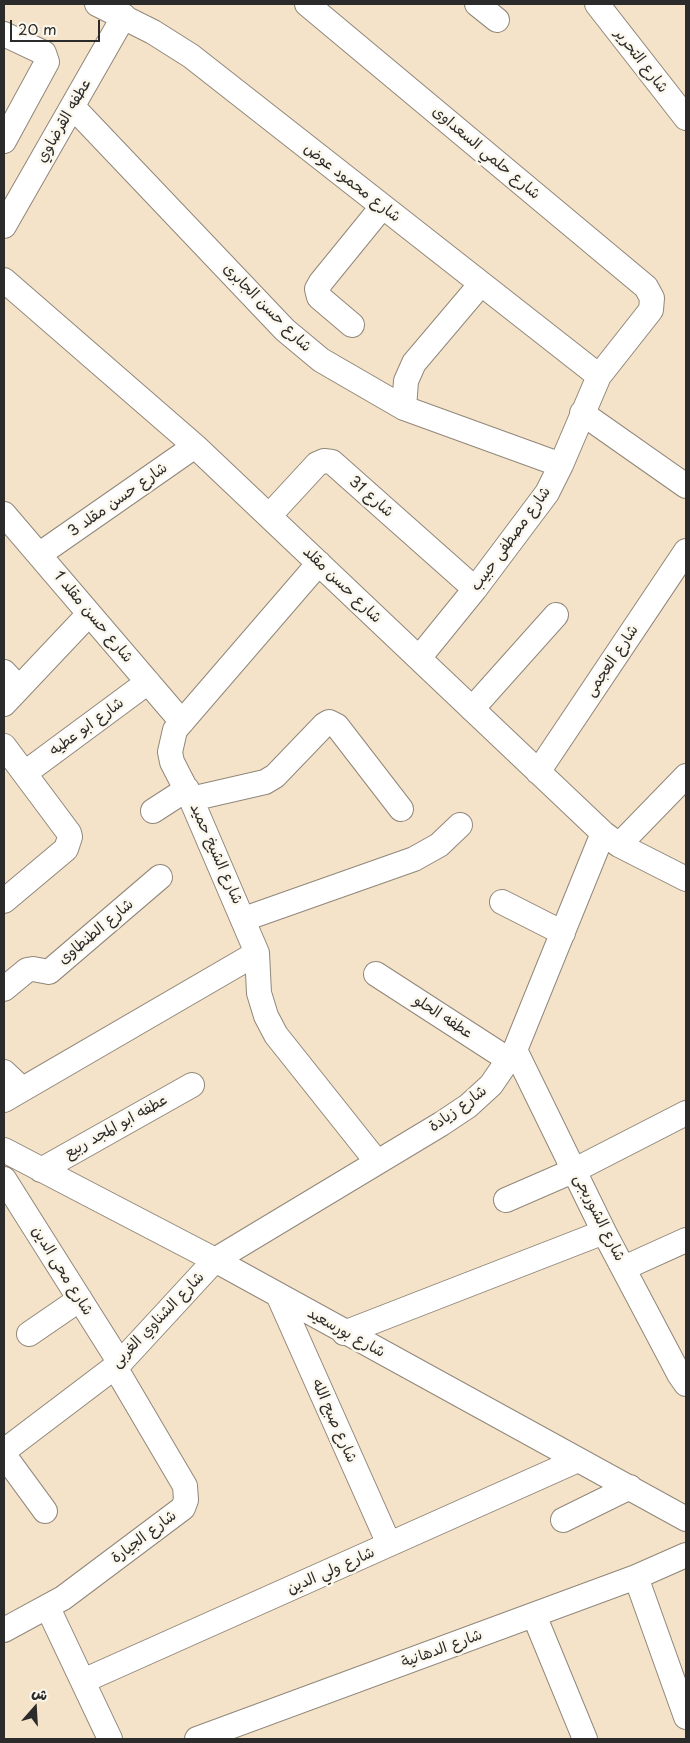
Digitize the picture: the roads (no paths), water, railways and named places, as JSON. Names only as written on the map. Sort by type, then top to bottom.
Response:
[{"type":"street","name":"شارع محمود عوض","points":[[97,4],[124,16],[190,56],[480,285],[599,376]]},
{"type":"street","name":"شارع حلمي السعداوى","points":[[307,4],[646,287],[652,298],[650,310]]},
{"type":"street","points":[[477,4],[497,20]]},
{"type":"street","name":"شارع التحرير","points":[[596,4],[686,118]]},
{"type":"street","name":"عطفه القرضاوي","points":[[4,226],[124,16]]},
{"type":"street","points":[[4,34],[44,53],[47,62],[4,141]]},
{"type":"street","name":"شارع حسن الجابرى","points":[[73,107],[285,330],[321,360],[404,408],[561,465]]},
{"type":"street","points":[[352,325],[319,297],[317,290],[321,282],[382,207]]},
{"type":"street","name":"شارع حسن مقلد","points":[[4,280],[195,446],[611,839],[686,879]]},
{"type":"street","points":[[404,408],[406,381],[414,363],[480,285]]},
{"type":"street","name":"شارع مصطفى حبيب","points":[[419,658],[475,589],[547,493],[599,376],[650,310]]},
{"type":"street","points":[[582,413],[686,486]]},
{"type":"street","name":"شارع حسن مقلد 3","points":[[40,554],[195,446]]},
{"type":"street","name":"شارع 31","points":[[269,516],[317,464],[324,461],[332,462],[475,589]]},
{"type":"street","name":"شارع حسن مقلد 1","points":[[4,514],[182,722]]},
{"type":"street","name":"شارع العجمى","points":[[538,772],[686,551]]},
{"type":"street","name":"شارع الشيخ حميد","points":[[319,563],[182,722],[172,736],[170,752],[172,762],[189,794],[257,953],[259,993],[266,1016],[276,1035],[377,1162]]},
{"type":"street","points":[[9,688],[89,614]]},
{"type":"street","points":[[472,709],[556,615]]},
{"type":"street","name":"شارع ابو عطيه","points":[[25,773],[148,682]]},
{"type":"street","points":[[153,811],[189,794],[265,782],[275,776],[324,725],[330,722],[337,726],[401,809]]},
{"type":"street","points":[[4,746],[69,833],[70,842],[66,849],[7,901],[4,901]]},
{"type":"street","points":[[611,839],[686,776]]},
{"type":"street","points":[[244,919],[414,858],[439,845],[460,825]]},
{"type":"street","name":"شارع زيادة","points":[[215,1260],[468,1106],[491,1085],[512,1055],[563,933],[611,839]]},
{"type":"street","name":"شارع الطنطاوى","points":[[4,989],[27,970],[33,969],[49,972],[160,877]]},
{"type":"street","points":[[502,902],[563,933]]},
{"type":"street","points":[[4,1072],[13,1094],[257,953]]},
{"type":"street","name":"عطفه الحلو","points":[[376,974],[512,1055]]},
{"type":"street","name":"شارع الشوربجى","points":[[512,1055],[575,1170],[604,1232],[684,1376]]},
{"type":"street","name":"عطفه ابو المجد ربيع","points":[[41,1170],[192,1084]]},
{"type":"street","points":[[506,1200],[575,1170],[686,1113]]},
{"type":"street","name":"شارع بورسعيد","points":[[4,1150],[215,1260],[344,1333],[686,1519]]},
{"type":"street","name":"شارع محى الدين","points":[[4,1179],[80,1299],[117,1365]]},
{"type":"street","points":[[344,1333],[604,1232]]},
{"type":"street","points":[[624,1268],[686,1240]]},
{"type":"street","name":"شارع الشناوي الغربى","points":[[4,1451],[117,1365],[215,1260]]},
{"type":"street","name":"شارع صبح الله","points":[[279,1297],[389,1544]]},
{"type":"street","points":[[29,1334],[80,1299]]},
{"type":"street","name":"شارع الجيارة","points":[[4,1630],[48,1608],[183,1508],[186,1500],[185,1486],[117,1365]]},
{"type":"street","points":[[4,1455],[45,1511]]},
{"type":"street","name":"شارع ولي الدين","points":[[83,1681],[578,1460]]},
{"type":"street","points":[[563,1520],[630,1487]]},
{"type":"street","name":"شارع الدهانية","points":[[197,1739],[636,1577],[686,1555]]},
{"type":"street","points":[[636,1577],[686,1717]]},
{"type":"street","points":[[48,1608],[110,1739]]},
{"type":"street","points":[[534,1615],[585,1739]]}]
